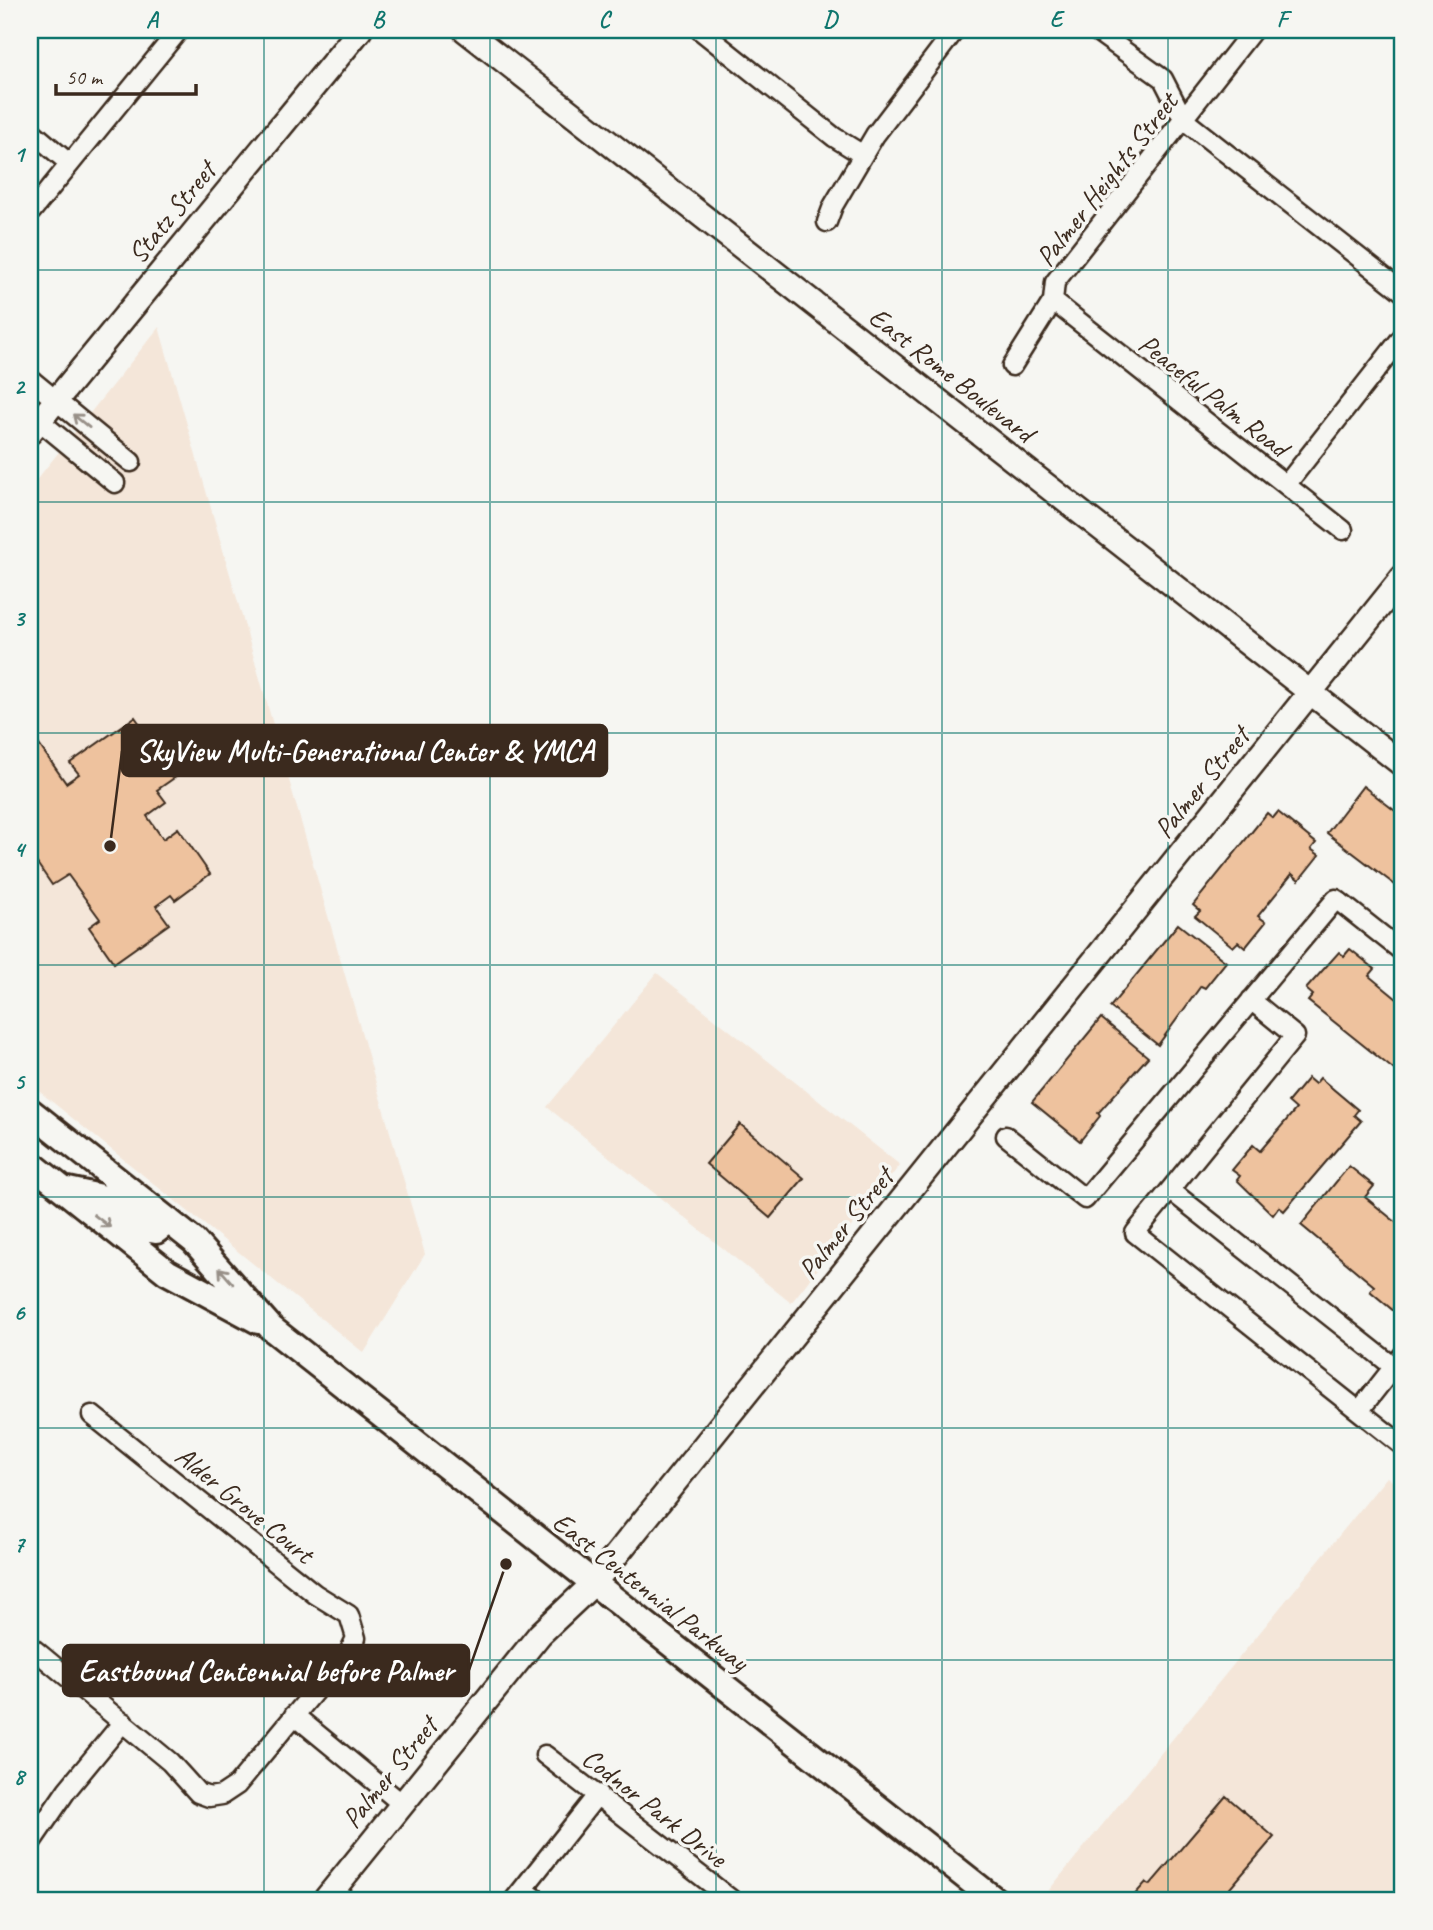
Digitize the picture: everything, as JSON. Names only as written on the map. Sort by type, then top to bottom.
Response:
[{"type":"main road","name":"East Centennial Parkway","points":[[30,1111],[194,1241],[271,1328],[995,1900]]},
{"type":"main road","name":"East Centennial Parkway","points":[[30,1163],[167,1272],[271,1328]]},
{"type":"main road","points":[[61,1188],[106,1198],[145,1229],[156,1230],[169,1221]]},
{"type":"street","points":[[30,213],[179,30]]},
{"type":"street","name":"Statz Street","points":[[33,422],[55,400],[359,30]]},
{"type":"street","name":"East Rome Boulevard","points":[[465,30],[1403,765]]},
{"type":"street","points":[[700,30],[834,137],[863,155]]},
{"type":"street","points":[[827,222],[832,205],[881,126],[956,30]]},
{"type":"street","points":[[1095,30],[1163,79],[1184,120],[1403,292]]},
{"type":"street","name":"Palmer Heights Street","points":[[1012,366],[1053,301],[1055,282],[1253,30]]},
{"type":"street","points":[[30,130],[70,164]]},
{"type":"street","name":"Peaceful Palm Road","points":[[1053,301],[1343,530]]},
{"type":"street","points":[[1286,485],[1403,336]]},
{"type":"street","points":[[30,379],[131,462]]},
{"type":"street","points":[[33,422],[115,483]]},
{"type":"street","name":"Palmer Street","points":[[325,1900],[540,1634],[593,1584],[1311,694],[1403,576]]},
{"type":"street","points":[[1006,1136],[1085,1199],[1336,899],[1403,952]]},
{"type":"street","points":[[1251,1000],[1295,1036],[1135,1233],[1403,1446]]},
{"type":"street","points":[[1170,1190],[1399,1361],[1359,1411]]},
{"type":"street","name":"Alder Grove Court","points":[[92,1415],[315,1594],[349,1615],[356,1638],[345,1661],[329,1674],[294,1716]]},
{"type":"street","points":[[30,1646],[170,1762],[198,1793],[209,1797],[222,1795],[237,1785],[294,1716],[401,1803]]},
{"type":"street","points":[[30,1844],[67,1790],[123,1722]]},
{"type":"street","name":"Codnor Park Drive","points":[[545,1755],[732,1900]]},
{"type":"street","points":[[538,1900],[519,1895],[598,1794]]},
{"type":"shaded area","points":[[159,327],[425,1254],[364,1353],[30,1084],[30,488]]},
{"type":"shaded area","points":[[657,973],[900,1165],[791,1303],[547,1107]]},
{"type":"shaded area","points":[[1387,1477],[1403,1490],[1403,1900],[1062,1900],[1049,1890]]},
{"type":"building","points":[[135,717],[177,776],[157,790],[166,802],[147,816],[163,839],[178,828],[210,874],[175,900],[171,895],[156,906],[169,924],[114,963],[89,927],[100,919],[68,875],[52,885],[30,853],[30,747],[37,742],[66,783],[79,774],[70,763]]},
{"type":"building","points":[[1363,786],[1403,817],[1403,891],[1327,833]]},
{"type":"building","points":[[1278,812],[1316,843],[1311,849],[1319,855],[1299,880],[1292,874],[1258,916],[1266,922],[1245,948],[1238,942],[1233,947],[1195,916],[1200,911],[1193,905],[1267,813],[1273,818]]},
{"type":"building","points":[[1178,924],[1226,962],[1205,988],[1201,986],[1158,1045],[1110,1007]]},
{"type":"building","points":[[1350,949],[1375,969],[1369,976],[1403,1004],[1403,1077],[1308,1001],[1313,995],[1306,989],[1339,952],[1344,956]]},
{"type":"building","points":[[1101,1018],[1148,1057],[1098,1113],[1100,1116],[1080,1141],[1032,1102]]},
{"type":"building","points":[[1308,1078],[1315,1084],[1320,1078],[1358,1110],[1354,1115],[1361,1121],[1284,1211],[1279,1207],[1273,1215],[1237,1180],[1240,1176],[1232,1170],[1253,1145],[1260,1151],[1296,1109],[1288,1102]]},
{"type":"building","points":[[740,1124],[804,1178],[770,1218],[706,1164]]},
{"type":"building","points":[[1349,1166],[1374,1186],[1365,1197],[1403,1228],[1403,1303],[1395,1312],[1370,1291],[1374,1286],[1301,1225]]},
{"type":"building","points":[[1226,1796],[1274,1837],[1220,1900],[1130,1900],[1146,1882],[1150,1885]]},
{"type":"place","name":"SkyView Multi-Generational Center & YMCA","points":[[110,846]]},
{"type":"place","name":"Eastbound Centennial before Palmer","points":[[506,1564]]}]
